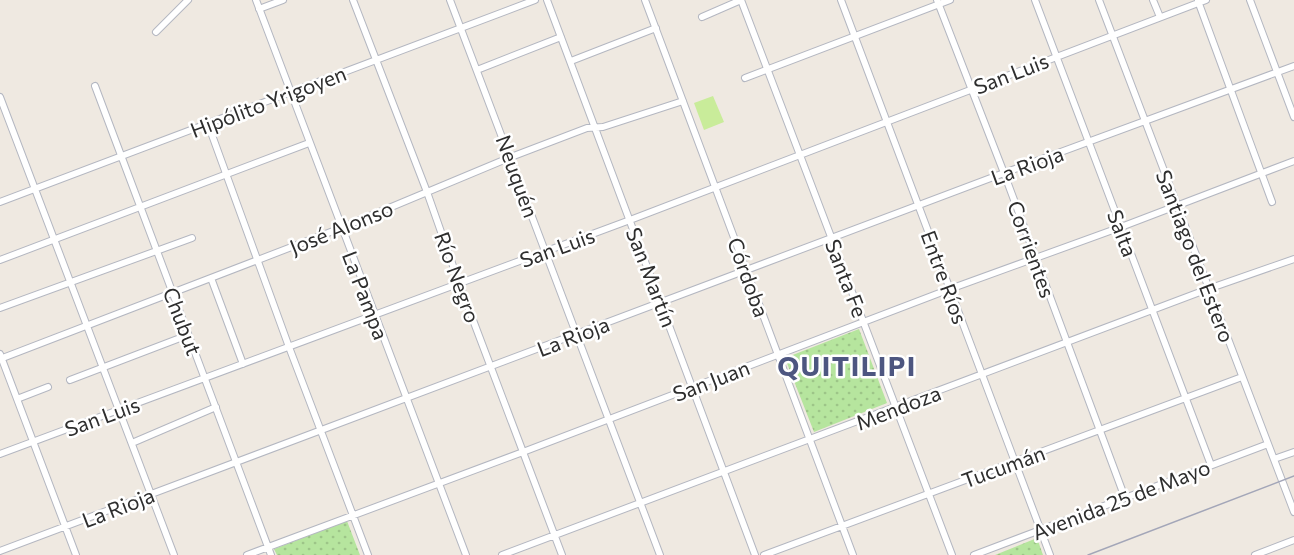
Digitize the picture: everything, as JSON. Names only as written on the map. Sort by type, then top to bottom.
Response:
[{"type":"street","points":[[156,32],[188,0]]},
{"type":"street","name":"La Pampa","points":[[256,0],[466,555]]},
{"type":"street","points":[[259,9],[283,0]]},
{"type":"street","name":"Río Negro","points":[[352,0],[427,192],[459,284],[562,555]]},
{"type":"street","name":"Neuquén","points":[[450,0],[660,555]]},
{"type":"street","name":"Hipólito Yrigoyen","points":[[0,202],[535,0]]},
{"type":"street","name":"San Martín","points":[[547,0],[755,555]]},
{"type":"street","name":"Córdoba","points":[[645,0],[853,555]]},
{"type":"street","points":[[702,17],[741,0]]},
{"type":"street","name":"Santa Fe","points":[[741,0],[952,555]]},
{"type":"street","name":"Entre Ríos","points":[[841,0],[1050,555]]},
{"type":"street","points":[[745,78],[938,2],[950,0]]},
{"type":"street","name":"Salta","points":[[1035,0],[1211,465]]},
{"type":"street","name":"Santiago del Estero","points":[[1099,0],[1294,512]]},
{"type":"street","points":[[1153,0],[1160,17]]},
{"type":"street","name":"San Luis","points":[[0,454],[630,220],[1206,0]]},
{"type":"street","points":[[1250,0],[1294,117]]},
{"type":"street","name":"Corrientes","points":[[938,2],[1125,498]]},
{"type":"street","points":[[1198,2],[1272,201]]},
{"type":"street","points":[[571,61],[656,28]]},
{"type":"street","points":[[477,70],[561,37]]},
{"type":"street","name":"La Rioja","points":[[0,551],[832,239],[1004,172],[1294,66]]},
{"type":"street","name":"Chubut","points":[[95,86],[271,555]]},
{"type":"street","name":"José Alonso","points":[[1,357],[257,261],[587,128],[603,128],[683,100]]},
{"type":"street","points":[[1,102],[174,555]]},
{"type":"street","points":[[208,124],[368,555]]},
{"type":"street","points":[[0,260],[309,143]]},
{"type":"street","name":"San Juan","points":[[247,555],[1294,161]]},
{"type":"street","points":[[0,308],[156,249],[192,238]]},
{"type":"street","name":"Mendoza","points":[[502,555],[1208,289],[1294,259]]},
{"type":"street","points":[[211,278],[243,364]]},
{"type":"street","points":[[70,380],[188,335]]},
{"type":"street","points":[[1,357],[76,555]]},
{"type":"street","name":"Tucumán","points":[[764,555],[1242,377]]},
{"type":"street","points":[[17,399],[48,387]]},
{"type":"street","points":[[132,443],[216,407]]},
{"type":"street","name":"Avenida 25 de Mayo","points":[[974,555],[1268,444]]},
{"type":"street","points":[[1274,459],[1294,452]]},
{"type":"street","points":[[1255,555],[1294,540]]},
{"type":"green space","points":[[713,96],[724,122],[704,130],[694,103]]},
{"type":"green space","points":[[859,329],[887,403],[814,432],[785,358]]},
{"type":"green space","points":[[347,521],[360,555],[277,555],[274,549]]},
{"type":"green space","points":[[1037,538],[1043,555],[995,555]]},
{"type":"railway","points":[[1088,555],[1294,476]]},
{"type":"district","name":"QUITILIPI","points":[[847,365]]}]
